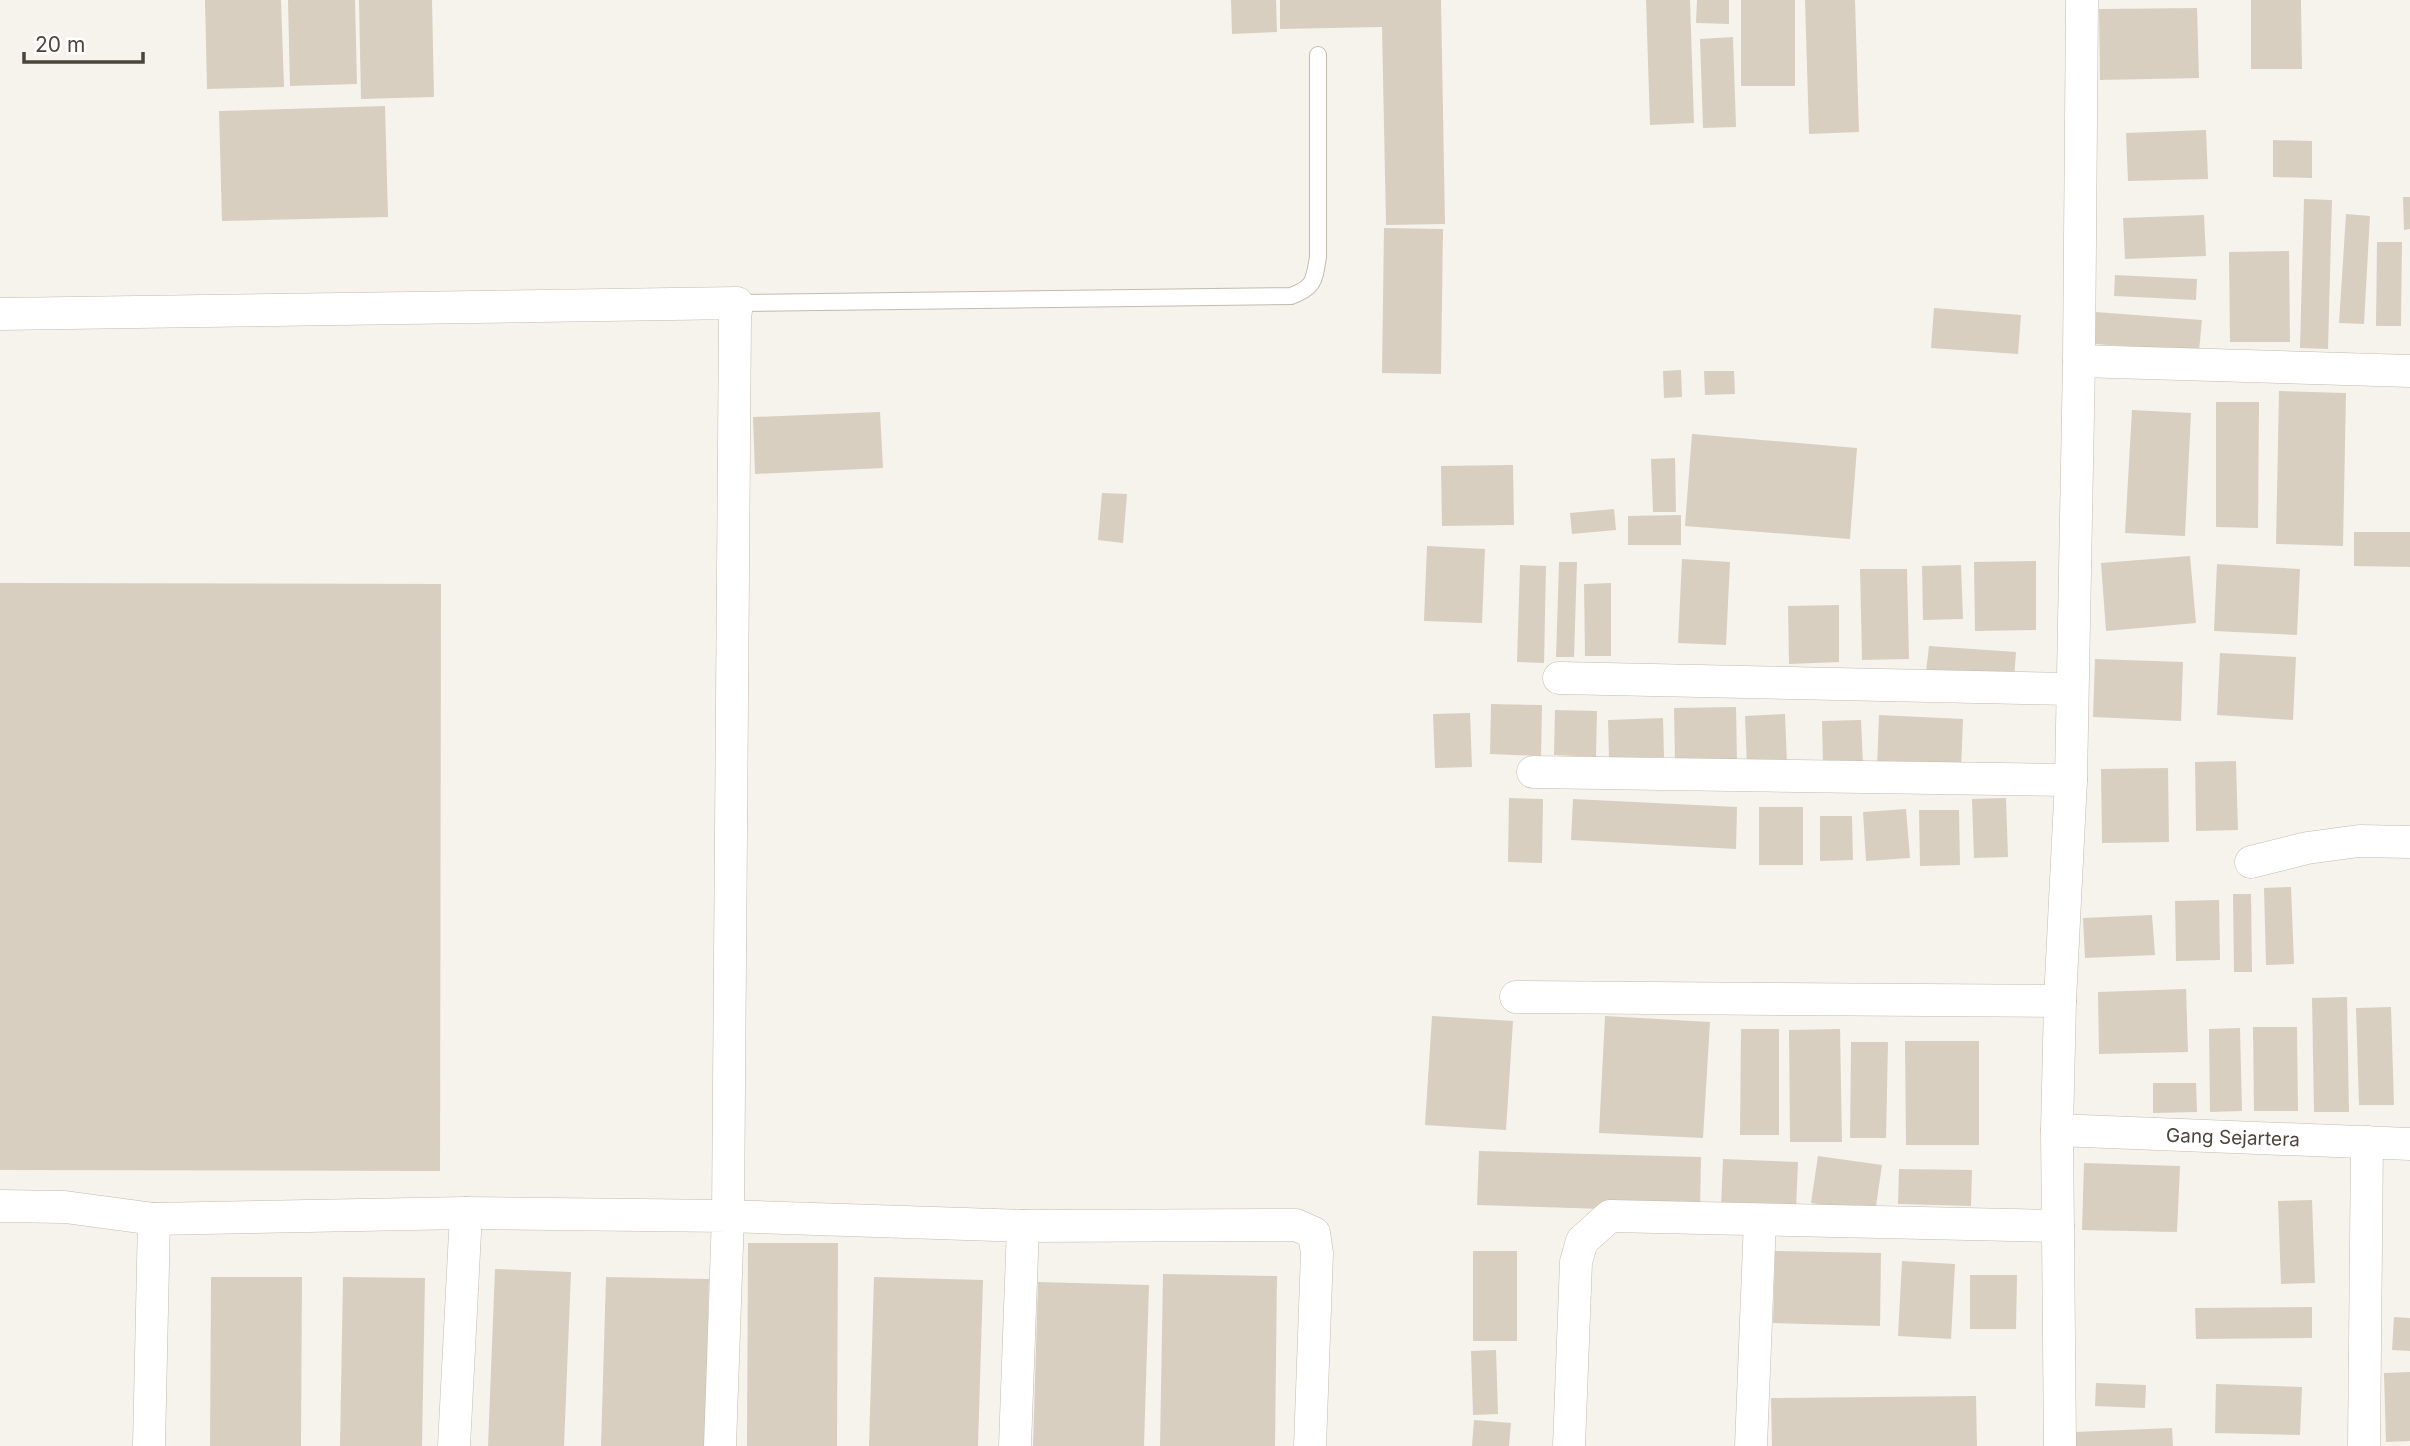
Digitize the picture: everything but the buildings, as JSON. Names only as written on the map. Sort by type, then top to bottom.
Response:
[{"type":"street","points":[[2060,1446],[2057,1130],[2060,1001],[2071,780],[2082,0]]},
{"type":"street","points":[[0,314],[737,303],[728,1216],[720,1446]]},
{"type":"street","points":[[2079,361],[2410,371]]},
{"type":"street","points":[[1559,678],[2072,689]]},
{"type":"street","points":[[1533,772],[2071,780]]},
{"type":"street","points":[[2251,862],[2320,846],[2359,841],[2410,842]]},
{"type":"street","points":[[1516,998],[2060,1001]]},
{"type":"street","name":"Gang Sejartera","points":[[2057,1130],[2410,1144]]},
{"type":"street","points":[[2364,1446],[2367,1142]]},
{"type":"street","points":[[0,1206],[65,1207],[154,1219],[466,1213],[728,1216],[1023,1226],[1296,1225],[1314,1233],[1317,1252],[1310,1446]]},
{"type":"street","points":[[454,1446],[466,1213]]},
{"type":"street","points":[[1569,1446],[1576,1262],[1582,1241],[1610,1216],[2058,1226]]},
{"type":"street","points":[[149,1446],[154,1219]]},
{"type":"street","points":[[1751,1446],[1760,1220]]},
{"type":"street","points":[[1015,1446],[1023,1226]]},
{"type":"lane","points":[[737,303],[1291,296],[1306,290],[1313,283],[1318,257],[1318,55]]}]
